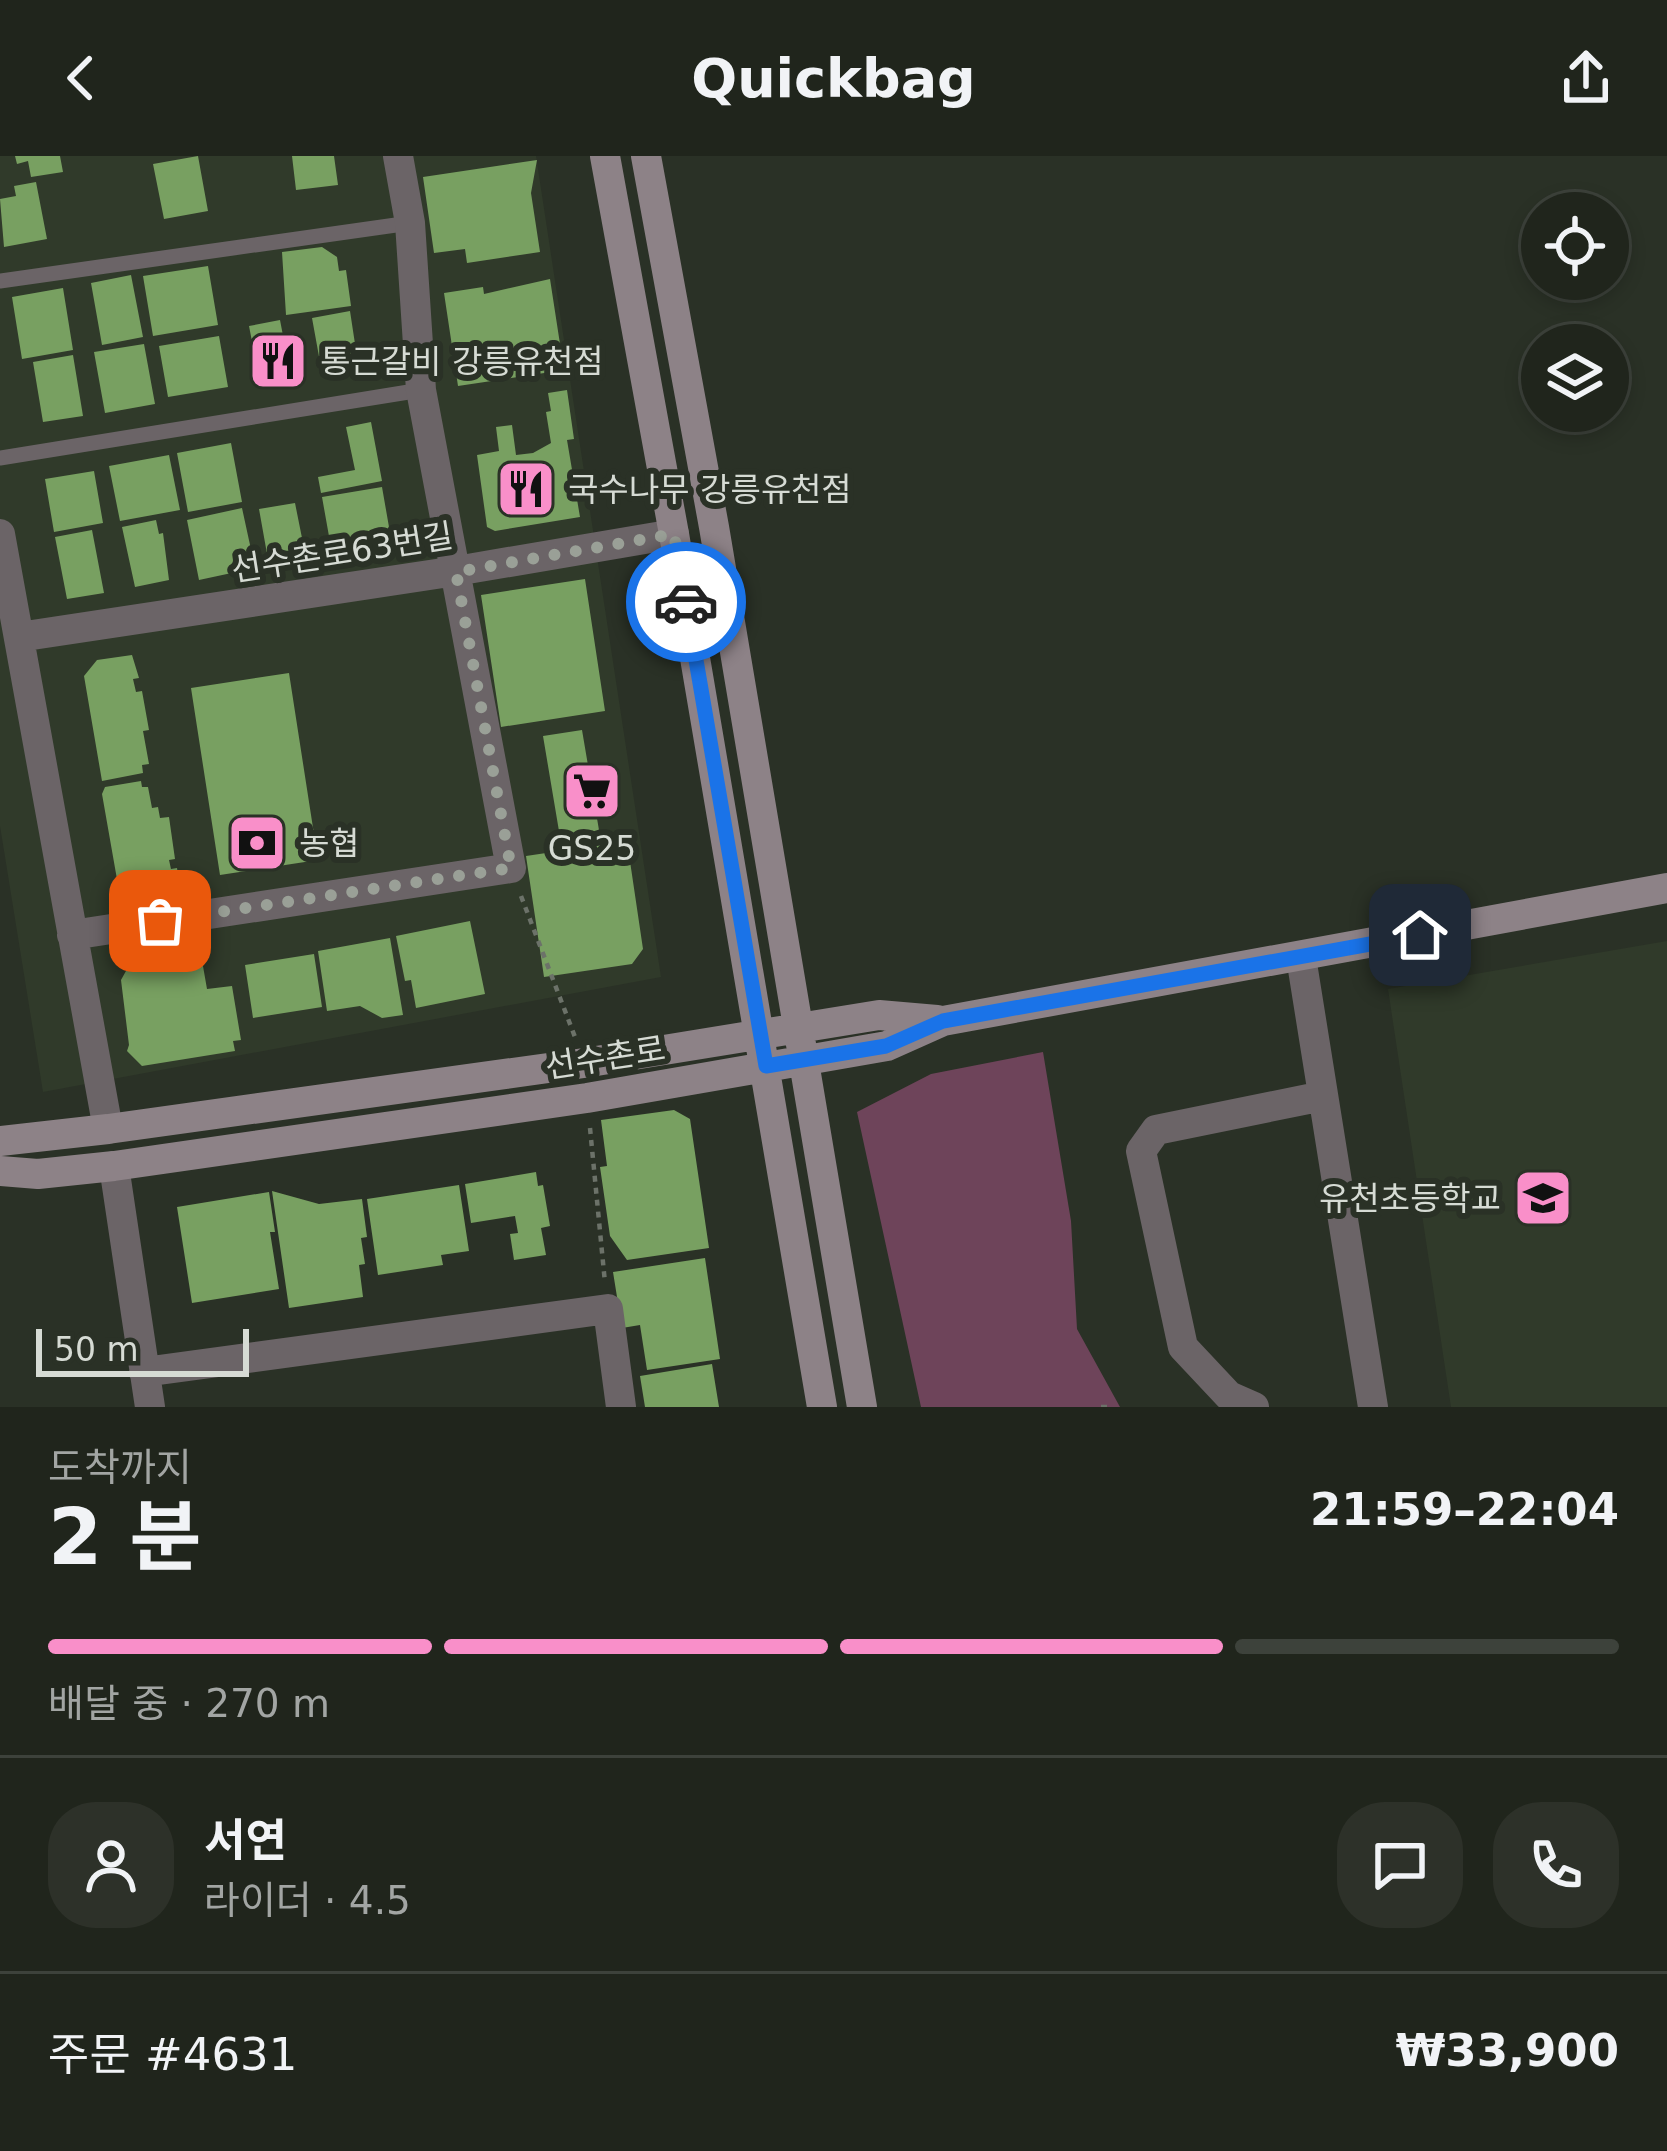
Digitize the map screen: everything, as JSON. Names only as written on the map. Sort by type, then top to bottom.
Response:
[{"type":"street","points":[[73,934],[511,868],[421,390],[410,223],[398,156]]},
{"type":"street","points":[[605,156],[761,1034],[822,1407]]},
{"type":"street","points":[[646,156],[714,527],[862,1407]]},
{"type":"street","points":[[674,534],[714,527]]},
{"type":"street","points":[[0,534],[115,1166],[150,1407]]},
{"type":"street","name":"선수촌로63번길","points":[[19,638],[674,534]]},
{"type":"street","points":[[803,1060],[886,1046],[943,1021],[1667,887]]},
{"type":"street","points":[[1301,957],[1372,1407]]},
{"type":"street","name":"선수촌로","points":[[0,1141],[584,1063],[880,1016],[943,1021]]},
{"type":"street","name":"선수촌로","points":[[0,1171],[38,1174],[115,1166],[587,1098],[803,1060]]},
{"type":"street","points":[[1255,1407],[1229,1396],[1184,1347],[1141,1151],[1156,1130],[1323,1096]]},
{"type":"street","points":[[144,1372],[608,1310],[621,1407]]},
{"type":"lane","points":[[0,281],[410,223]]},
{"type":"lane","points":[[0,458],[421,390]]},
{"type":"path","points":[[511,868],[584,1063]]},
{"type":"path","points":[[587,1098],[608,1310]]},
{"type":"shaded area","points":[[0,156],[536,156],[661,977],[43,1092],[0,826]]},
{"type":"shaded area","name":"유천초등학교","points":[[1667,941],[1667,1407],[1451,1407],[1388,989]]},
{"type":"shaded area","points":[[1043,1052],[1071,1221],[1077,1329],[1120,1407],[921,1407],[857,1112],[931,1074]]},
{"type":"building","points":[[15,156],[60,156],[63,172],[31,177],[28,161],[17,164]]},
{"type":"building","points":[[198,156],[208,211],[164,219],[153,164]]},
{"type":"building","points":[[292,156],[334,156],[338,185],[296,190]]},
{"type":"building","points":[[537,160],[531,193],[540,252],[467,263],[465,249],[434,253],[423,177]]},
{"type":"building","points":[[36,182],[47,239],[4,247],[0,199],[16,196],[14,186]]},
{"type":"building","points":[[322,247],[337,257],[339,271],[346,270],[351,306],[286,315],[282,252]]},
{"type":"building","points":[[208,266],[218,325],[153,336],[143,276]]},
{"type":"building","points":[[131,275],[143,337],[102,345],[91,283]]},
{"type":"building","points":[[550,279],[564,370],[458,386],[444,293],[483,287],[484,294]]},
{"type":"building","points":[[63,288],[73,350],[22,359],[12,297]]},
{"type":"building","points":[[350,311],[357,357],[349,369],[322,373],[312,318]]},
{"type":"building","points":[[280,320],[291,377],[260,383],[249,326]]},
{"type":"building","points":[[219,336],[228,387],[168,397],[159,346]]},
{"type":"building","points":[[144,344],[155,404],[105,413],[94,352]]},
{"type":"building","points":[[73,355],[83,416],[43,422],[33,362]]},
{"type":"building","points":[[567,390],[574,439],[567,440],[580,517],[495,531],[487,527],[477,455],[499,451],[496,427],[512,425],[516,455],[533,453],[551,443],[548,393]]},
{"type":"building","points":[[371,422],[382,481],[321,493],[318,477],[355,470],[346,427]]},
{"type":"building","points":[[231,443],[242,502],[188,512],[177,453]]},
{"type":"building","points":[[169,455],[180,510],[120,521],[109,466]]},
{"type":"building","points":[[94,471],[103,523],[54,532],[45,479]]},
{"type":"building","points":[[382,487],[389,527],[381,545],[332,553],[322,497]]},
{"type":"building","points":[[295,503],[306,558],[269,565],[259,509]]},
{"type":"building","points":[[242,508],[255,568],[199,580],[187,520]]},
{"type":"building","points":[[156,520],[159,534],[163,533],[169,580],[135,587],[122,527]]},
{"type":"building","points":[[92,530],[104,593],[67,599],[55,537]]},
{"type":"building","points":[[585,579],[605,711],[501,727],[481,595]]},
{"type":"building","points":[[132,655],[139,678],[133,679],[136,692],[142,691],[149,730],[143,731],[149,764],[142,765],[143,773],[102,781],[84,676],[97,660]]},
{"type":"building","points":[[289,673],[318,860],[220,875],[191,688]]},
{"type":"building","points":[[582,730],[600,836],[561,843],[543,736]]},
{"type":"building","points":[[141,781],[142,787],[148,787],[152,808],[158,807],[160,818],[169,817],[175,859],[169,860],[171,869],[177,868],[180,889],[128,897],[118,885],[102,794],[105,787]]},
{"type":"building","points":[[627,841],[643,949],[632,964],[544,977],[526,856]]},
{"type":"building","points":[[470,921],[485,994],[416,1008],[396,936]]},
{"type":"building","points":[[390,938],[403,1015],[382,1018],[360,1006],[327,1011],[318,951]]},
{"type":"building","points":[[200,949],[207,989],[232,986],[241,1040],[233,1041],[235,1051],[142,1066],[127,1051],[121,980],[132,960]]},
{"type":"building","points":[[314,954],[322,1007],[253,1018],[245,965]]},
{"type":"building","points":[[674,1110],[690,1119],[709,1248],[627,1260],[610,1236],[600,1167],[607,1166],[601,1120]]},
{"type":"building","points":[[536,1172],[550,1226],[541,1228],[546,1255],[514,1260],[510,1234],[518,1233],[515,1216],[471,1223],[465,1184]]},
{"type":"building","points":[[459,1185],[469,1251],[441,1255],[443,1265],[378,1275],[367,1199]]},
{"type":"building","points":[[272,1191],[319,1204],[362,1199],[367,1237],[361,1238],[365,1264],[359,1265],[363,1297],[289,1308]]},
{"type":"building","points":[[269,1192],[279,1289],[192,1303],[177,1207]]},
{"type":"building","points":[[705,1258],[720,1359],[647,1370],[640,1325],[622,1328],[613,1272]]},
{"type":"building","points":[[712,1364],[719,1407],[645,1407],[640,1376]]},
{"type":"way so far","points":[[160,921],[511,868],[456,572],[674,534],[686,602]]},
{"type":"place","name":"통근갈비 강릉유천점","points":[[278,361]]},
{"type":"place","name":"국수나무 강릉유천점","points":[[526,489]]},
{"type":"place","name":"GS25","points":[[592,791]]},
{"type":"place","name":"농협","points":[[257,843]]},
{"type":"place","name":"유천초등학교","points":[[1543,1198]]},
{"type":"route","points":[[686,602],[766,1066],[886,1046],[943,1021],[1420,935]]}]
